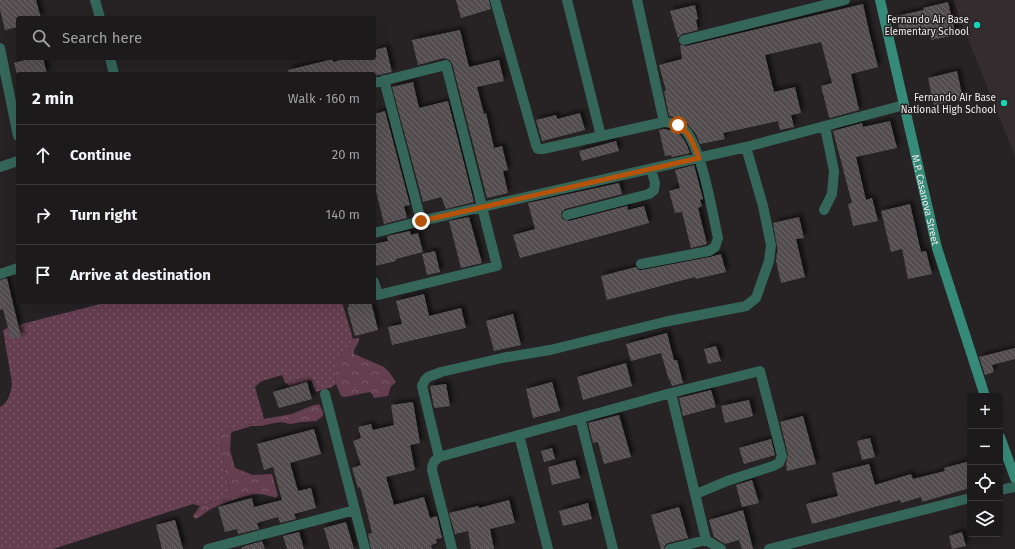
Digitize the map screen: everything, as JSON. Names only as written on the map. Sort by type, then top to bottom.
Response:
[{"type":"street","points":[[95,0],[99,16]]},
{"type":"street","points":[[495,0],[538,148],[543,149],[664,122],[678,125],[684,128],[688,134],[699,158],[718,238],[715,247],[710,251],[641,264]]},
{"type":"street","points":[[567,0],[600,136]]},
{"type":"street","points":[[637,0],[664,122]]},
{"type":"street","points":[[684,40],[845,0]]},
{"type":"street","name":"M.P. Casanova Street","points":[[880,0],[937,248],[984,393]]},
{"type":"street","points":[[0,48],[2,68],[16,128]]},
{"type":"street","points":[[110,60],[114,72]]},
{"type":"street","points":[[376,288],[378,295],[496,266],[446,65],[379,82],[421,221]]},
{"type":"street","points":[[376,232],[746,147],[904,105]]},
{"type":"street","points":[[824,210],[832,194],[834,171],[825,127]]},
{"type":"street","points":[[440,457],[422,386],[428,377],[441,372],[502,358],[550,350],[664,322],[746,306],[756,298],[769,261],[771,245],[763,206],[746,147]]},
{"type":"street","points":[[0,167],[16,162]]},
{"type":"street","points":[[567,215],[649,194],[654,190],[655,183],[651,169]]},
{"type":"street","points":[[0,274],[16,269]]},
{"type":"street","points":[[452,549],[432,470],[434,460],[440,457],[671,393],[760,371],[782,456],[779,463],[727,481],[696,494]]},
{"type":"street","points":[[671,393],[706,540],[720,549]]},
{"type":"street","points":[[325,394],[365,549]]},
{"type":"street","points":[[580,418],[613,549]]},
{"type":"street","points":[[519,435],[548,549]]},
{"type":"street","points":[[1003,445],[1015,478]]},
{"type":"street","points":[[1003,489],[1015,486]]},
{"type":"street","points":[[769,549],[967,499]]},
{"type":"street","points":[[208,549],[355,510]]},
{"type":"street","points":[[670,549],[706,540]]},
{"type":"shaded area","name":"Fernando Air Base National High School","points":[[953,0],[1015,0],[1015,156],[972,49]]},
{"type":"green space","points":[[100,304],[343,304],[353,339],[335,371],[336,384],[332,387],[316,392],[311,380],[289,386],[285,382],[282,375],[262,381],[255,387],[264,419],[256,423],[230,429],[220,446],[225,474],[230,489],[229,495],[223,499],[200,506],[193,504],[53,549],[0,549],[0,407],[7,400],[12,383],[3,330]]},
{"type":"green space","points":[[359,338],[354,349],[354,354],[384,367],[396,382],[391,386],[388,396],[374,398],[370,392],[345,397],[341,396],[336,384],[336,363],[353,339]]},
{"type":"green space","points":[[319,404],[323,412],[323,416],[316,421],[290,424],[281,422],[252,426],[232,432],[231,434],[230,450],[235,468],[253,475],[272,474],[278,496],[276,498],[259,494],[247,496],[215,507],[195,519],[193,516],[200,506],[223,499],[229,494],[230,489],[225,475],[223,456],[220,446],[220,439],[224,433],[230,429],[256,423],[264,419],[292,414]]},
{"type":"building","points":[[0,0],[36,0],[40,16],[16,16],[16,27],[5,30],[0,10]]},
{"type":"building","points":[[456,0],[489,0],[491,9],[461,18]]},
{"type":"building","points":[[948,2],[956,35],[931,40],[928,28],[900,34],[896,16],[924,10],[923,8]]},
{"type":"building","points":[[863,4],[878,67],[851,74],[859,110],[830,118],[829,117],[821,86],[832,83],[821,42],[765,55],[774,92],[795,87],[801,113],[791,115],[794,127],[780,130],[778,121],[723,133],[725,139],[700,144],[696,134],[687,123],[669,116],[664,91],[666,91],[659,65],[682,59],[680,45],[686,46]]},
{"type":"building","points":[[695,5],[698,19],[696,20],[698,30],[682,34],[678,38],[670,11]]},
{"type":"building","points":[[460,30],[469,67],[499,60],[504,81],[477,87],[484,114],[486,113],[494,148],[502,146],[508,170],[503,171],[508,193],[487,198],[452,63],[450,60],[444,58],[418,65],[412,40]]},
{"type":"building","points":[[386,47],[392,72],[376,76],[376,72],[288,72],[288,70],[329,60],[333,60],[333,62],[340,60],[376,60],[376,50]]},
{"type":"building","points":[[25,60],[44,60],[46,72],[16,72],[14,63]]},
{"type":"building","points":[[957,71],[963,99],[934,105],[928,78]]},
{"type":"building","points":[[413,82],[419,108],[448,101],[474,202],[446,209],[441,197],[423,202],[392,87]]},
{"type":"building","points":[[385,111],[410,205],[404,206],[407,218],[384,224],[376,191],[376,113]]},
{"type":"building","points":[[580,113],[585,130],[542,141],[536,120],[556,115],[557,119]]},
{"type":"building","points":[[890,121],[897,148],[856,157],[866,200],[872,198],[878,221],[853,226],[848,204],[852,203],[833,131],[862,123],[863,127]]},
{"type":"building","points":[[664,129],[678,132],[685,141],[690,153],[672,157],[671,155],[665,156],[659,130]]},
{"type":"building","points":[[616,141],[619,151],[582,161],[579,151]]},
{"type":"building","points":[[694,165],[703,199],[700,200],[702,206],[698,208],[707,244],[691,248],[682,212],[675,213],[669,191],[680,188],[675,170]]},
{"type":"building","points":[[619,183],[622,194],[565,209],[561,213],[562,219],[569,221],[627,206],[628,210],[644,206],[649,223],[520,258],[513,235],[535,229],[528,203]]},
{"type":"building","points":[[910,204],[921,252],[926,251],[932,274],[908,279],[902,249],[891,252],[881,211]]},
{"type":"building","points":[[469,217],[482,263],[461,268],[449,221]]},
{"type":"building","points":[[799,217],[804,238],[796,239],[805,277],[781,283],[776,261],[778,252],[773,223]]},
{"type":"building","points":[[410,231],[411,235],[418,233],[423,252],[376,266],[376,244],[388,241],[387,236]]},
{"type":"building","points":[[435,251],[440,272],[427,275],[422,254]]},
{"type":"building","points":[[721,254],[726,272],[696,279],[695,277],[607,300],[601,276],[636,267],[639,270],[642,270]]},
{"type":"building","points":[[7,278],[21,337],[11,339],[3,309],[0,310],[0,280]]},
{"type":"building","points":[[424,294],[429,316],[461,308],[466,328],[392,345],[388,327],[402,324],[396,301]]},
{"type":"building","points":[[348,304],[372,304],[378,330],[355,336],[347,308],[349,307]]},
{"type":"building","points":[[513,314],[521,345],[494,351],[486,321]]},
{"type":"building","points":[[667,333],[674,360],[677,360],[683,383],[672,386],[661,353],[631,361],[626,344]]},
{"type":"building","points":[[716,346],[721,361],[708,364],[704,349]]},
{"type":"building","points":[[1015,348],[1015,359],[992,365],[994,372],[985,375],[979,357]]},
{"type":"building","points":[[626,363],[632,386],[583,400],[577,377]]},
{"type":"building","points":[[307,382],[312,399],[279,408],[273,392]]},
{"type":"building","points":[[552,382],[560,411],[533,418],[526,389]]},
{"type":"building","points":[[446,384],[450,406],[434,408],[430,386]]},
{"type":"building","points":[[711,390],[716,407],[683,416],[679,398]]},
{"type":"building","points":[[749,400],[753,416],[725,423],[721,406]]},
{"type":"building","points":[[413,402],[420,443],[410,445],[415,470],[386,477],[394,505],[424,497],[430,518],[437,516],[442,538],[436,539],[437,543],[431,545],[432,549],[371,549],[368,534],[372,533],[360,487],[358,488],[352,468],[361,465],[353,441],[361,438],[358,427],[371,424],[373,430],[394,425],[391,405]]},
{"type":"building","points":[[619,415],[631,457],[604,464],[598,442],[593,443],[588,423]]},
{"type":"building","points":[[803,416],[816,464],[787,471],[786,464],[788,454],[780,422]]},
{"type":"building","points":[[314,429],[321,454],[290,463],[298,491],[311,488],[316,508],[294,514],[296,519],[280,523],[278,517],[257,523],[259,529],[238,534],[237,529],[225,532],[218,507],[252,498],[254,507],[282,500],[273,467],[264,470],[257,444]]},
{"type":"building","points":[[870,438],[875,457],[862,460],[857,441]]},
{"type":"building","points":[[771,439],[775,455],[744,464],[739,448]]},
{"type":"building","points":[[552,448],[555,459],[544,462],[541,451]]},
{"type":"building","points":[[575,460],[580,478],[552,485],[548,467]]},
{"type":"building","points":[[967,462],[967,489],[922,502],[921,497],[901,503],[900,500],[812,524],[806,504],[838,496],[832,473],[869,464],[875,485],[911,474],[913,479],[945,471],[944,468]]},
{"type":"building","points":[[752,480],[759,503],[742,507],[736,485]]},
{"type":"building","points":[[509,500],[515,523],[490,529],[494,549],[471,549],[468,531],[455,534],[449,513],[478,506],[479,508]]},
{"type":"building","points":[[588,503],[592,519],[563,526],[559,511]]},
{"type":"building","points":[[679,507],[688,538],[668,543],[665,545],[664,549],[661,549],[651,515]]},
{"type":"building","points":[[743,510],[753,549],[742,549],[739,540],[725,544],[714,537],[709,520]]},
{"type":"building","points":[[175,520],[183,549],[162,549],[156,525]]},
{"type":"building","points":[[346,522],[354,549],[330,549],[324,528]]},
{"type":"building","points":[[299,532],[304,549],[287,549],[283,536]]},
{"type":"building","points":[[962,532],[966,546],[952,549],[949,536]]},
{"type":"building","points":[[262,541],[265,549],[242,549],[242,547]]},
{"type":"place","name":"Fernando Air Base Elementary School","points":[[977,25]]},
{"type":"place","name":"Fernando Air Base National High School","points":[[1004,103]]},
{"type":"route","points":[[421,221],[699,158],[688,134],[684,128],[678,125]]}]
